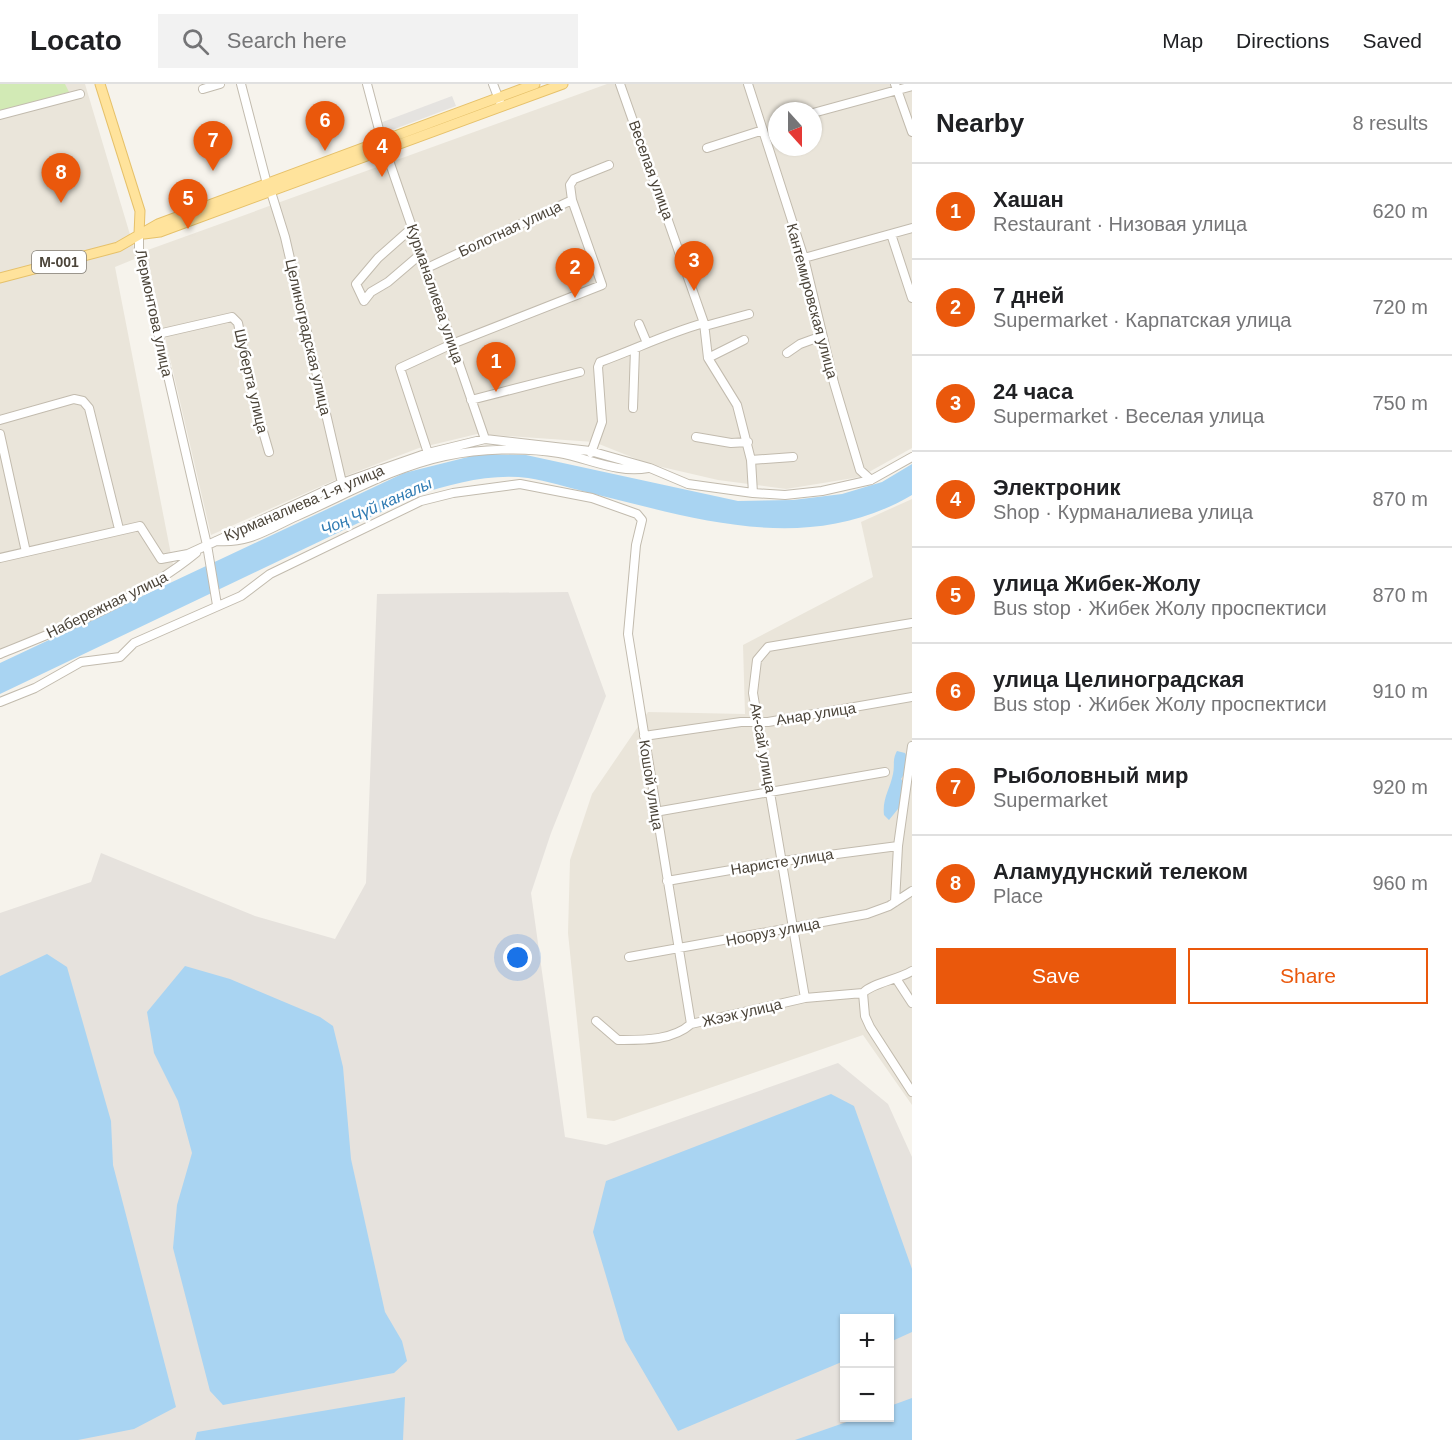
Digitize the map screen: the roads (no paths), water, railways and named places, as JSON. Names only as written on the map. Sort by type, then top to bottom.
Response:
[{"type":"main road","name":"Лермонтова улица","points":[[100,84],[140,212],[139,234]]},
{"type":"main road","name":"М-001","points":[[500,102],[535,84]]},
{"type":"main road","name":"М-001","points":[[0,278],[118,247],[158,224],[269,188],[500,102],[563,84]]},
{"type":"street","points":[[203,89],[220,84]]},
{"type":"street","name":"Целиноградская улица","points":[[241,84],[269,188],[285,237],[342,483]]},
{"type":"street","name":"Курманалиева улица","points":[[367,84],[384,145],[484,440]]},
{"type":"street","points":[[493,84],[500,102]]},
{"type":"street","name":"Веселая улица","points":[[620,84],[705,325],[708,358],[738,405],[748,442],[753,493]]},
{"type":"street","name":"Кантемировская улица","points":[[748,84],[804,258],[822,336],[860,470],[871,480]]},
{"type":"street","points":[[822,110],[896,87],[912,86]]},
{"type":"street","points":[[896,87],[912,132]]},
{"type":"street","points":[[0,116],[80,94]]},
{"type":"street","points":[[707,148],[763,130]]},
{"type":"street","name":"Болотная улица","points":[[427,268],[572,200],[570,185],[574,179],[609,165]]},
{"type":"street","points":[[428,453],[400,368],[452,344],[602,285],[572,200]]},
{"type":"street","points":[[413,227],[378,258],[356,284],[364,301],[371,292],[388,282],[422,253]]},
{"type":"street","points":[[804,258],[912,228]]},
{"type":"street","name":"Лермонтова улица","points":[[139,234],[139,250],[207,545],[216,602]]},
{"type":"street","points":[[891,234],[912,298]]},
{"type":"street","points":[[598,464],[590,450],[602,422],[598,367],[600,362],[635,349],[665,334],[748,314]]},
{"type":"street","name":"Шуберта улица","points":[[158,334],[232,317],[238,323],[253,397],[269,452]]},
{"type":"street","points":[[639,324],[647,343]]},
{"type":"street","points":[[787,353],[800,344],[822,336]]},
{"type":"street","points":[[708,358],[744,340]]},
{"type":"street","points":[[633,408],[635,349]]},
{"type":"street","points":[[471,400],[580,372]]},
{"type":"street","points":[[0,420],[74,399],[83,401],[89,408],[119,529]]},
{"type":"street","points":[[0,434],[26,552]]},
{"type":"street","points":[[696,437],[731,443],[748,442]]},
{"type":"street","points":[[484,440],[499,450]]},
{"type":"street","name":"Курманалиева 1-я улица","points":[[207,545],[342,483],[428,453],[484,440],[590,450],[650,468],[688,484],[785,495],[822,491],[871,480],[912,457]]},
{"type":"street","points":[[216,541],[247,541],[395,471],[445,456],[499,450],[559,453],[598,464],[637,471],[650,468]]},
{"type":"street","points":[[751,460],[793,457]]},
{"type":"street","points":[[342,483],[355,491]]},
{"type":"street","name":"Кошой улица","points":[[216,602],[241,596],[270,574],[421,501],[453,493],[520,484],[592,498],[637,514],[642,520],[636,545],[628,634],[655,812],[692,1024]]},
{"type":"street","points":[[0,558],[140,526],[161,559],[188,554],[207,545]]},
{"type":"street","name":"Набережная улица","points":[[0,654],[55,632],[167,577],[207,545]]},
{"type":"street","points":[[0,702],[35,688],[81,662],[120,657],[134,642],[216,602]]},
{"type":"street","name":"Ак-сай улица","points":[[805,998],[753,693],[753,673],[761,652],[768,647],[912,623]]},
{"type":"street","name":"Анар улица","points":[[644,736],[911,701]]},
{"type":"street","points":[[895,902],[898,846],[912,746]]},
{"type":"street","points":[[655,812],[885,772]]},
{"type":"street","name":"Наристе улица","points":[[667,881],[783,861],[898,846]]},
{"type":"street","name":"Нооруз улица","points":[[628,957],[795,929],[867,914],[895,902],[912,891]]},
{"type":"street","name":"Жээк улица","points":[[596,1021],[618,1040],[647,1040],[683,1031],[692,1024],[805,998],[863,993],[869,987],[897,980],[912,970]]},
{"type":"street","points":[[897,980],[912,1003]]},
{"type":"street","points":[[863,993],[865,1016],[870,1028],[912,1092]]},
{"type":"water","name":"Чоң Чүй каналы","points":[[480,454],[526,455],[738,501],[793,500],[842,494],[882,482],[912,464],[912,495],[872,514],[832,524],[791,528],[709,521],[528,478],[500,477],[457,483],[417,495],[0,694],[0,663],[404,473]]},
{"type":"water","points":[[897,751],[905,753],[909,761],[906,777],[903,776],[901,779],[905,784],[902,804],[889,820],[884,815],[884,804]]},
{"type":"water","points":[[47,954],[67,967],[111,1121],[113,1165],[176,1407],[134,1429],[78,1440],[0,1440],[0,976]]},
{"type":"water","points":[[185,966],[230,979],[320,1017],[333,1026],[343,1067],[351,1159],[385,1312],[402,1341],[407,1361],[394,1373],[223,1405],[210,1391],[173,1248],[177,1205],[192,1153],[178,1101],[154,1053],[147,1012]]},
{"type":"water","points":[[831,1094],[854,1106],[912,1269],[912,1332],[894,1340],[894,1314],[840,1314],[840,1363],[678,1431],[625,1340],[593,1232],[606,1181]]},
{"type":"water","points":[[405,1397],[403,1440],[195,1440],[197,1432]]},
{"type":"water","points":[[912,1398],[912,1440],[795,1440],[847,1422],[894,1422],[894,1405]]},
{"type":"place","name":"улица Целиноградская","points":[[325,151]]},
{"type":"place","name":"Рыболовный мир","points":[[213,171]]},
{"type":"place","name":"Электроник","points":[[382,177]]},
{"type":"place","name":"Аламудунский телеком","points":[[61,203]]},
{"type":"place","name":"улица Жибек-Жолу","points":[[188,229]]},
{"type":"place","name":"24 часа","points":[[694,291]]},
{"type":"place","name":"7 дней","points":[[575,298]]},
{"type":"place","name":"Хашан","points":[[496,392]]}]
